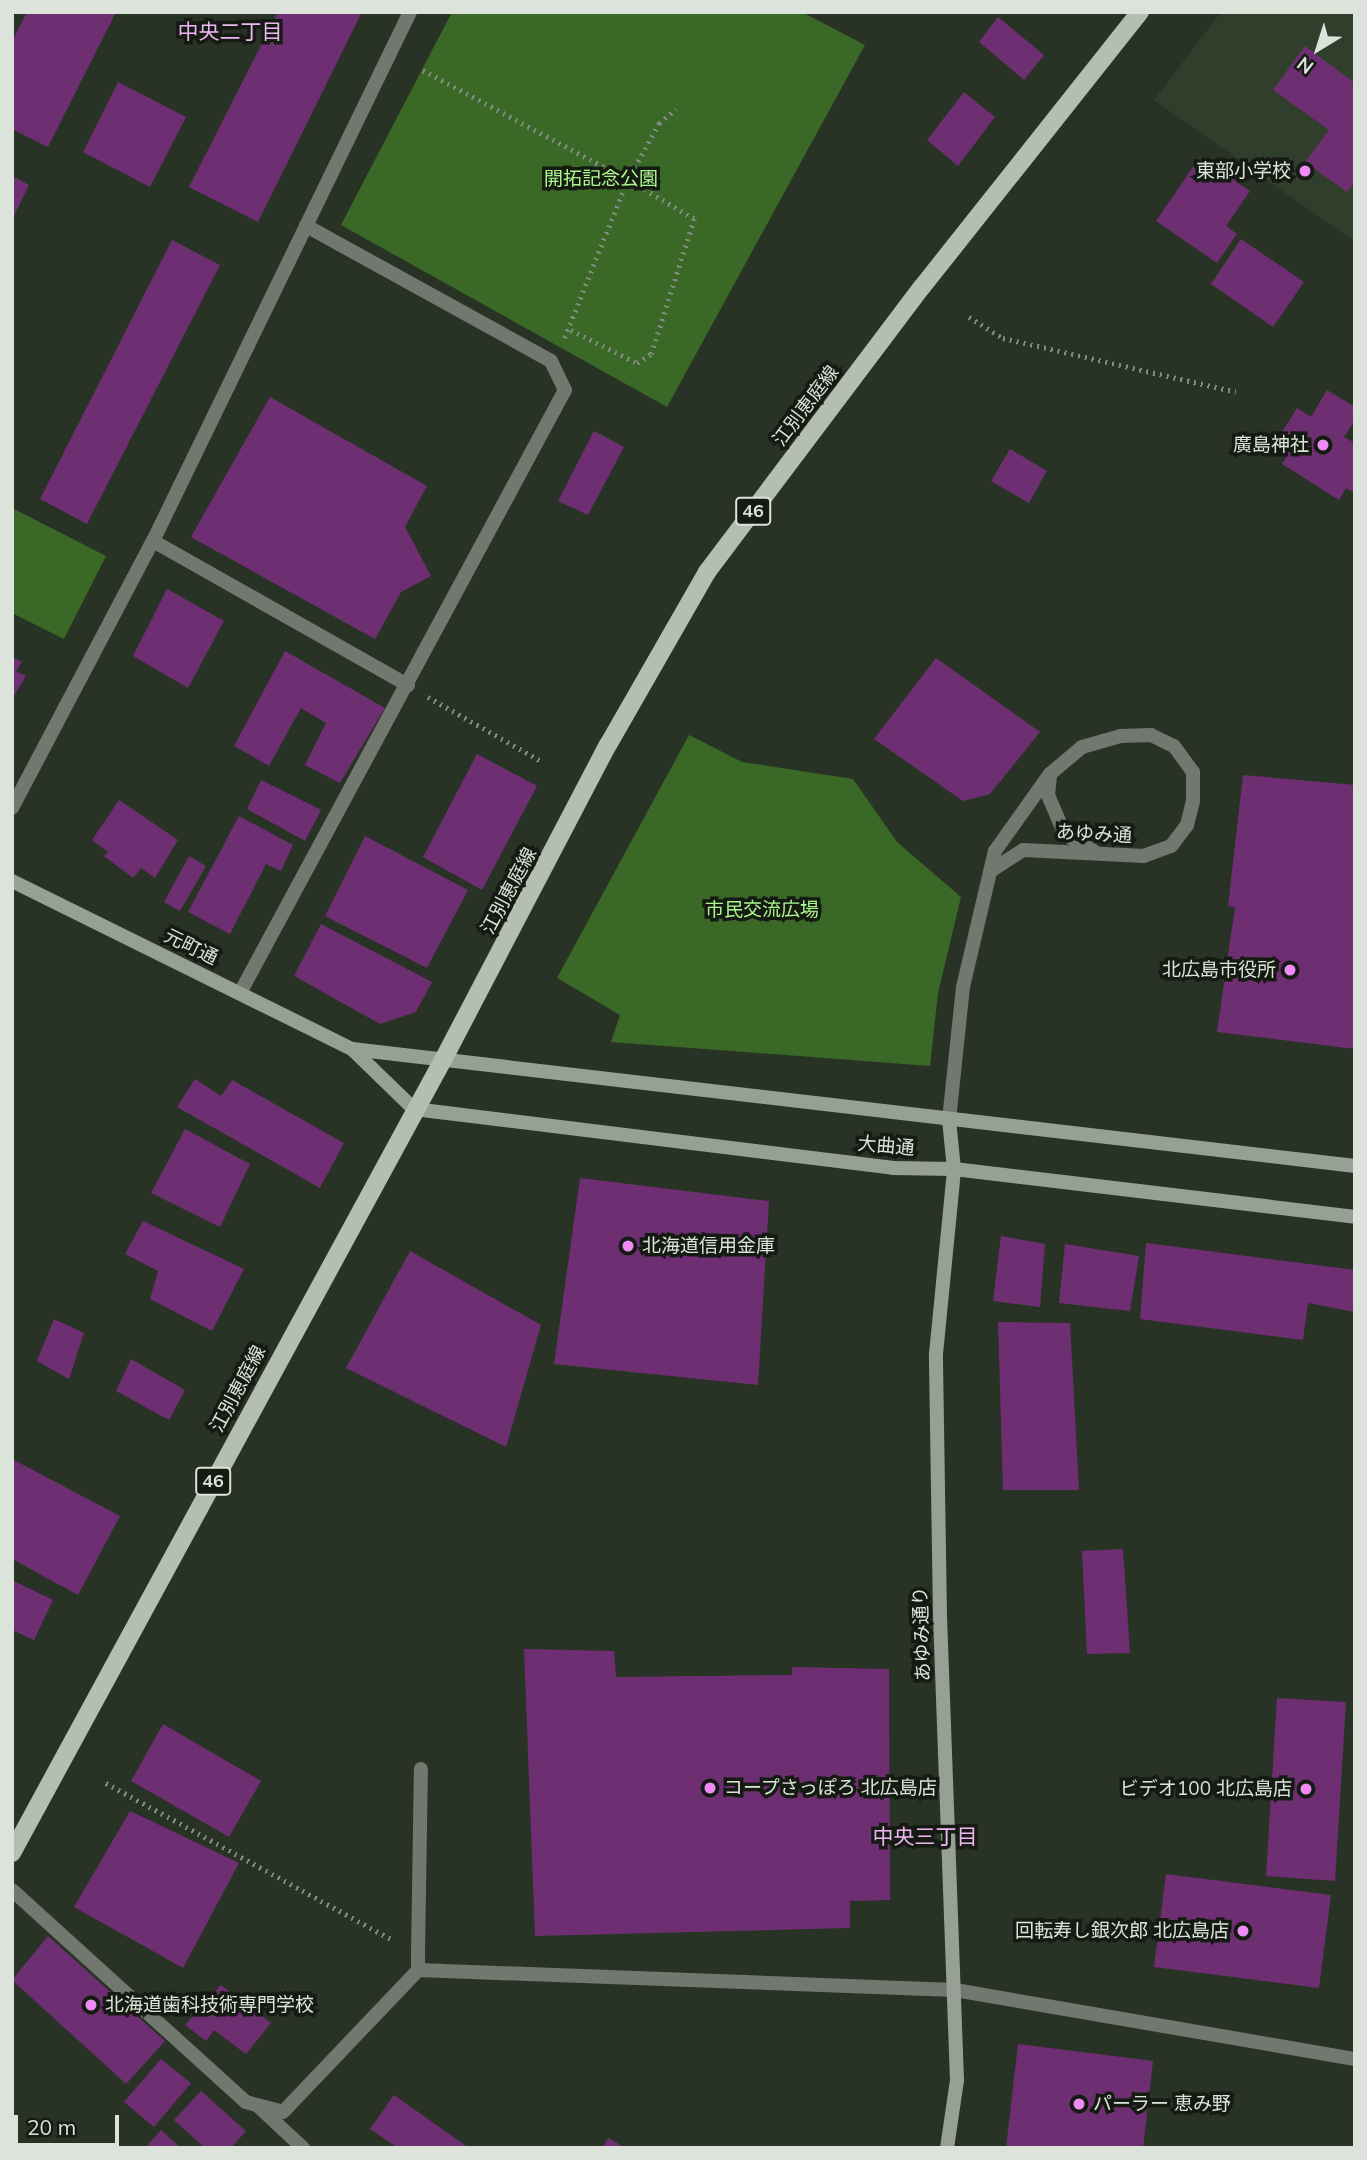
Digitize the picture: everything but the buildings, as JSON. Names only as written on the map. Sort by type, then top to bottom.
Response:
[{"type":"main road","name":"江別恵庭線","points":[[12,1853],[443,1060],[608,745],[707,572],[922,287],[1140,12]]},
{"type":"main road","name":"元町通","points":[[12,880],[352,1049]]},
{"type":"main road","name":"大曲通","points":[[352,1049],[1355,1166]]},
{"type":"main road","points":[[352,1049],[414,1109]]},
{"type":"main road","name":"大曲通","points":[[414,1109],[893,1168],[954,1169],[1355,1217]]},
{"type":"main road","name":"あゆみ通り","points":[[947,2148],[957,2080],[940,1616],[936,1354],[954,1169],[949,1120]]},
{"type":"street","points":[[12,808],[153,541],[410,12]]},
{"type":"street","points":[[240,993],[565,390],[551,361],[306,226]]},
{"type":"street","points":[[153,541],[408,685]]},
{"type":"street","name":"あゆみ通","points":[[949,1120],[963,986],[995,851],[1050,774],[1082,747],[1131,736],[1151,736],[1174,746],[1193,772],[1193,801],[1187,825],[1171,846],[1143,856],[1023,850],[992,870]]},
{"type":"street","points":[[1050,774],[1048,795],[1065,835],[1095,852]]},
{"type":"street","points":[[12,1890],[246,2102],[283,2112],[418,1970],[421,1769]]},
{"type":"street","points":[[418,1970],[955,1990],[1355,2059]]},
{"type":"street","points":[[258,2106],[303,2148]]},
{"type":"path","points":[[423,69],[628,180],[694,219],[651,354],[637,363],[571,330]]},
{"type":"path","points":[[551,361],[571,330],[628,180],[659,123],[676,109]]},
{"type":"path","points":[[969,317],[1003,338],[1237,392]]},
{"type":"path","points":[[408,685],[543,762]]},
{"type":"path","points":[[106,1783],[418,1954]]},
{"type":"shaded area","name":"東部小学校","points":[[1221,12],[1355,12],[1355,242],[1154,100]]},
{"type":"green space","name":"開拓記念公園","points":[[452,12],[802,12],[865,45],[667,407],[341,225]]},
{"type":"green space","points":[[12,508],[106,556],[64,639],[12,613]]},
{"type":"green space","name":"市民交流広場","points":[[689,735],[742,762],[853,779],[897,842],[961,897],[938,993],[930,1066],[611,1042],[620,1015],[557,978]]},
{"type":"place","name":"東部小学校","points":[[1305,171]]},
{"type":"place","name":"廣島神社","points":[[1323,445]]},
{"type":"place","name":"北広島市役所","points":[[1290,970]]},
{"type":"place","name":"北海道信用金庫","points":[[628,1246]]},
{"type":"place","name":"コープさっぽろ 北広島店","points":[[710,1788]]},
{"type":"place","name":"ビデオ100 北広島店","points":[[1306,1789]]},
{"type":"place","name":"回転寿し銀次郎 北広島店","points":[[1243,1931]]},
{"type":"place","name":"北海道歯科技術専門学校","points":[[91,2005]]},
{"type":"place","name":"パーラー 恵み野","points":[[1079,2104]]},
{"type":"district","name":"中央二丁目","points":[[230,31]]},
{"type":"district","name":"中央三丁目","points":[[925,1836]]}]
